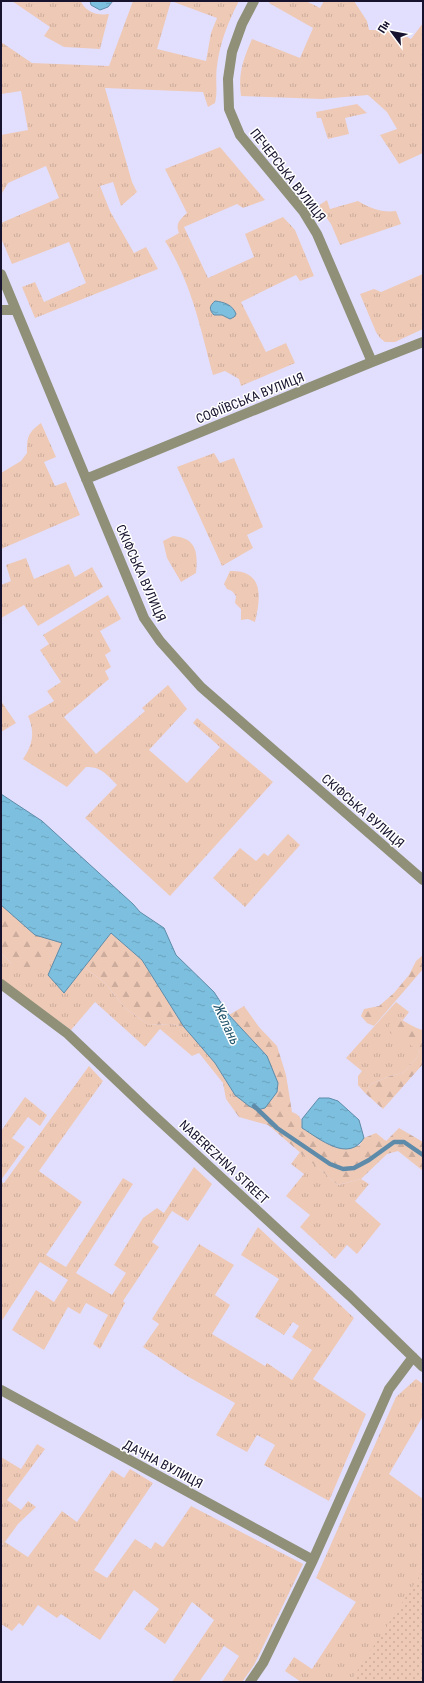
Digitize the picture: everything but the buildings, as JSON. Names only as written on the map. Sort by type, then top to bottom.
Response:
[{"type":"street","name":"ПЕЧЕРСЬКА ВУЛИЦЯ","points":[[254,1],[242,24],[232,52],[228,79],[229,109],[240,135],[303,211],[318,234],[372,362]]},
{"type":"street","name":"СКІФСЬКА ВУЛИЦЯ","points":[[1,274],[144,618],[160,642],[201,687],[423,880]]},
{"type":"street","points":[[1,310],[16,310]]},
{"type":"street","name":"СОФІЇВСЬКА ВУЛИЦЯ","points":[[86,479],[423,342]]},
{"type":"street","name":"NABEREZHNA STREET","points":[[1,984],[68,1034],[148,1110],[350,1296],[423,1367]]},
{"type":"street","points":[[250,1682],[263,1663],[312,1560],[389,1389],[413,1357]]},
{"type":"street","name":"ДАЧНА ВУЛИЦЯ","points":[[1,1390],[312,1560]]},
{"type":"green space","points":[[12,1],[81,1],[86,8],[96,14],[109,14],[100,49],[64,47],[44,36],[50,27]]},
{"type":"green space","points":[[133,1],[171,1],[239,1],[222,40],[218,57],[215,103],[208,107],[203,92],[105,88],[132,182],[137,192],[121,206],[113,182],[100,186],[110,211],[134,253],[146,247],[158,269],[35,318],[22,287],[35,282],[44,302],[86,283],[69,242],[12,264],[1,238],[1,223],[59,198],[46,166],[8,183],[1,195],[1,135],[28,130],[21,91],[1,94],[1,42],[32,63],[109,66]],"holes":[[[171,1],[217,18],[211,33],[206,61],[157,49]]]},
{"type":"green space","points":[[270,1],[306,1],[320,8],[324,1],[354,1],[367,21],[369,30],[380,30],[401,34],[411,39],[423,23],[423,153],[399,164],[380,135],[397,129],[387,112],[368,95],[322,99],[241,96],[240,80],[242,67],[252,39],[300,58],[313,28],[269,3]]},
{"type":"green space","points":[[357,104],[367,113],[345,118],[349,134],[328,139],[321,118],[317,118],[316,112]]},
{"type":"green space","points":[[220,147],[265,200],[243,208],[237,204],[184,227],[208,278],[254,257],[245,234],[283,217],[295,230],[314,276],[300,281],[296,275],[241,302],[266,352],[286,343],[295,363],[241,386],[239,379],[225,371],[213,375],[189,290],[165,241],[179,233],[178,224],[182,217],[187,213],[165,169]]},
{"type":"green space","points":[[327,200],[330,209],[358,201],[376,209],[396,211],[401,224],[340,245],[331,224],[318,206]]},
{"type":"green space","points":[[423,274],[423,329],[395,342],[385,342],[376,332],[360,294],[374,289],[381,292]]},
{"type":"green space","points":[[41,423],[56,457],[44,462],[55,486],[66,482],[80,515],[1,549],[1,473],[21,461],[27,453],[29,435]]},
{"type":"green space","points":[[214,453],[220,463],[234,458],[263,527],[247,535],[253,548],[222,566],[177,467]]},
{"type":"green space","points":[[173,536],[181,537],[187,540],[191,543],[196,553],[196,573],[181,582],[167,558],[163,541]]},
{"type":"green space","points":[[26,558],[34,579],[69,564],[75,577],[92,567],[103,587],[38,626],[24,605],[1,618],[1,585],[11,581],[6,565]]},
{"type":"green space","points":[[230,571],[241,572],[249,575],[258,587],[259,595],[255,622],[248,619],[241,620],[241,609],[235,603],[236,596],[232,591],[227,589],[224,584]]},
{"type":"green space","points":[[108,595],[121,619],[100,631],[111,651],[105,655],[111,667],[105,671],[109,679],[64,717],[96,754],[145,711],[142,708],[168,685],[187,709],[149,750],[187,783],[220,747],[193,723],[197,718],[273,782],[170,896],[85,818],[117,785],[107,775],[96,768],[86,767],[67,787],[23,759],[32,738],[32,727],[28,716],[54,701],[47,691],[61,682],[40,650],[49,644],[43,635]]},
{"type":"green space","points":[[1,701],[16,723],[1,732]]},
{"type":"green space","points":[[288,834],[300,845],[245,907],[213,878],[240,848],[256,861],[264,853],[268,856]]},
{"type":"green space","points":[[1,905],[35,935],[62,943],[55,960],[42,962],[31,969],[12,964],[1,953]]},
{"type":"green space","points":[[111,933],[142,960],[184,1027],[172,1024],[149,1025],[126,1009],[105,983],[84,967]]},
{"type":"green space","points":[[1,953],[12,964],[55,960],[48,975],[64,993],[84,967],[105,983],[126,1009],[149,1025],[172,1024],[184,1027],[215,1063],[235,1095],[226,1099],[223,1083],[199,1053],[192,1056],[160,1029],[145,1047],[95,1002],[71,1030],[1,979]]},
{"type":"green space","points":[[423,955],[423,969],[374,1026],[367,1023],[361,1016],[364,1009],[379,1006],[394,993],[409,975],[416,961]]},
{"type":"green space","points":[[396,1002],[409,1012],[403,1020],[395,1017],[410,1044],[420,1051],[416,1059],[403,1073],[390,1076],[371,1084],[365,1093],[358,1085],[358,1076],[362,1071],[346,1058]]},
{"type":"green space","points":[[244,1006],[259,1027],[277,1046],[286,1075],[292,1112],[300,1118],[302,1128],[359,1146],[364,1138],[376,1133],[386,1141],[399,1128],[423,1142],[423,1171],[398,1151],[387,1154],[361,1179],[338,1185],[268,1125],[239,1117],[226,1099],[235,1095],[249,1106],[267,1056],[229,1015]]},
{"type":"green space","points":[[395,1016],[423,1030],[423,1064],[383,1109],[365,1093],[371,1084],[390,1076],[403,1073],[416,1059],[420,1051],[390,1033],[389,1025]]},
{"type":"green space","points":[[89,1066],[103,1081],[39,1171],[82,1202],[46,1255],[66,1267],[123,1178],[133,1184],[76,1273],[112,1295],[126,1273],[114,1265],[143,1218],[157,1208],[164,1213],[194,1167],[212,1184],[188,1221],[172,1211],[152,1242],[159,1247],[123,1301],[125,1303],[100,1349],[93,1344],[108,1315],[86,1303],[80,1314],[68,1307],[44,1350],[12,1330],[36,1290],[54,1302],[68,1280],[40,1262],[1,1322],[1,1182],[4,1183]]},
{"type":"green space","points":[[25,1097],[47,1115],[40,1126],[28,1117],[12,1138],[25,1147],[1,1180],[1,1131]]},
{"type":"green space","points":[[300,1152],[338,1185],[361,1179],[369,1184],[355,1201],[381,1224],[357,1254],[347,1245],[335,1259],[300,1227],[310,1215],[286,1196],[304,1174],[291,1164]]},
{"type":"green space","points":[[258,1227],[354,1318],[313,1379],[366,1414],[329,1501],[264,1465],[275,1445],[257,1435],[247,1452],[216,1435],[235,1403],[187,1376],[143,1347],[159,1324],[152,1319],[199,1244],[234,1265],[215,1295],[230,1305],[212,1334],[265,1366],[267,1363],[292,1380],[312,1350],[292,1337],[299,1326],[293,1322],[284,1335],[255,1317],[279,1279],[241,1255]]},
{"type":"green space","points":[[416,1379],[423,1384],[423,1416],[389,1474],[423,1499],[423,1682],[301,1682],[285,1671],[294,1657],[312,1669],[356,1602],[316,1578],[396,1397]]},
{"type":"green space","points":[[37,1444],[45,1449],[7,1500],[21,1510],[28,1501],[36,1507],[18,1524],[5,1542],[28,1557],[62,1511],[77,1522],[112,1470],[124,1478],[130,1469],[153,1483],[94,1570],[107,1578],[135,1539],[151,1549],[155,1542],[163,1547],[191,1506],[303,1564],[254,1665],[242,1682],[222,1682],[239,1656],[224,1646],[199,1682],[172,1682],[214,1620],[192,1602],[165,1644],[144,1629],[159,1609],[134,1590],[100,1640],[61,1614],[57,1618],[38,1605],[23,1626],[19,1623],[12,1631],[1,1624],[1,1546],[3,1544],[1,1543],[1,1457],[21,1469]]},
{"type":"green space","points":[[423,1571],[423,1682],[350,1682]]},
{"type":"water","points":[[90,1],[113,1],[108,7],[100,10],[91,5]]},
{"type":"water","points":[[215,301],[225,303],[233,308],[236,314],[234,317],[230,319],[222,315],[214,315],[210,308]]},
{"type":"water","points":[[1,794],[42,821],[140,912],[164,928],[176,955],[214,992],[229,1015],[267,1056],[278,1083],[277,1092],[265,1108],[257,1110],[249,1106],[235,1095],[215,1063],[184,1027],[142,960],[111,933],[64,993],[48,975],[62,943],[35,935],[1,905]]},
{"type":"water","points":[[319,1098],[329,1098],[338,1101],[359,1120],[364,1138],[357,1145],[350,1149],[342,1149],[325,1143],[302,1128],[302,1119]]},
{"type":"waterway","name":"Желань","points":[[254,1106],[277,1128],[330,1164],[343,1169],[354,1168],[369,1160],[394,1142],[404,1142],[423,1155]]}]
